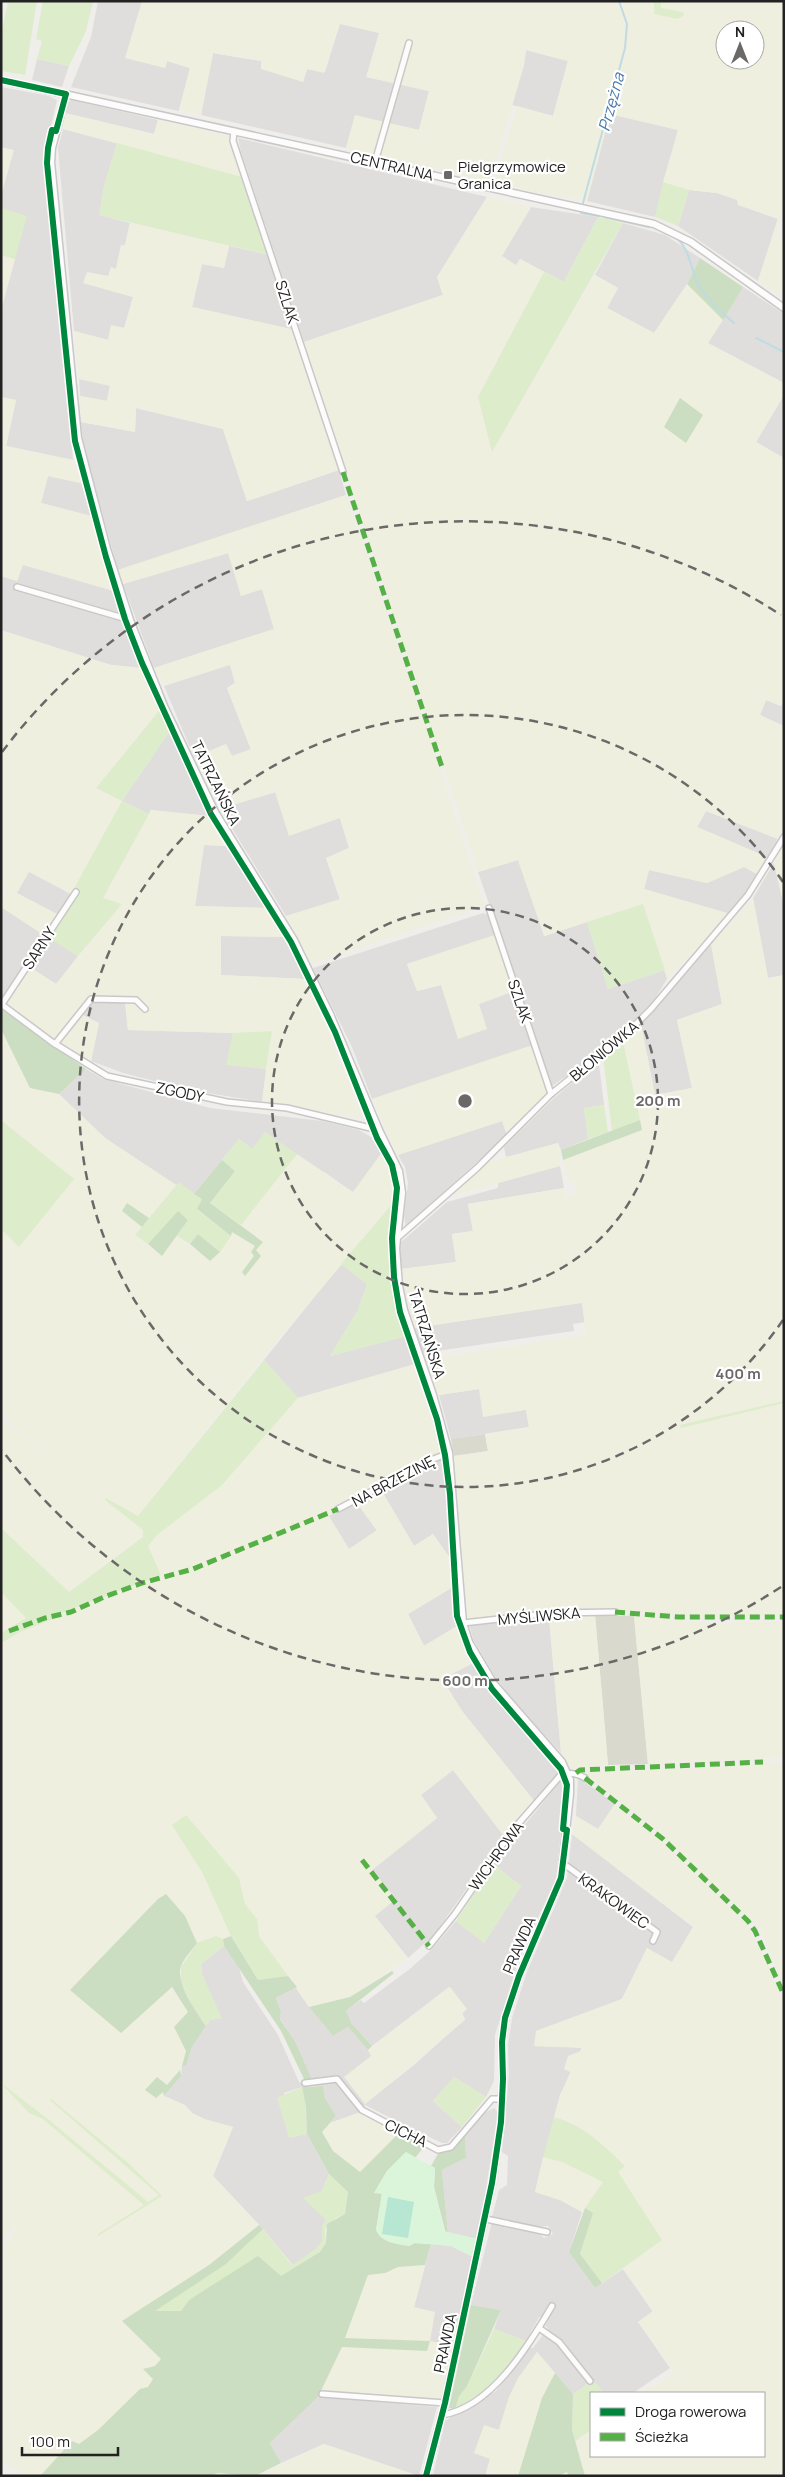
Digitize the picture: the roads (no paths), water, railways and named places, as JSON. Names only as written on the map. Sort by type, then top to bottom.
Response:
[{"type":"street","points":[[375,162],[409,43]]},
{"type":"street","name":"CENTRALNA","points":[[1,80],[654,224],[691,242],[784,308]]},
{"type":"street","name":"TATRZAŃSKA","points":[[66,94],[52,148],[51,162],[78,438],[104,540],[130,620],[164,706],[215,812],[294,940],[330,1014],[379,1130],[395,1160],[401,1182],[396,1240],[399,1286],[404,1310],[433,1395],[449,1453]]},
{"type":"street","name":"SZLAK","points":[[234,131],[234,141],[343,472]]},
{"type":"street","points":[[17,588],[130,620]]},
{"type":"street","name":"BŁONIÓWKA","points":[[396,1240],[477,1168],[551,1094],[628,1032],[651,1009],[748,895],[784,837]]},
{"type":"street","name":"SARNY","points":[[2,1004],[76,892]]},
{"type":"street","name":"SZLAK","points":[[489,908],[551,1094]]},
{"type":"street","points":[[54,1044],[91,999],[136,1000],[145,1009]]},
{"type":"street","name":"ZGODY","points":[[2,1004],[54,1044],[106,1076],[227,1102],[287,1108],[379,1130]]},
{"type":"street","points":[[449,1453],[463,1623],[472,1648],[494,1684],[562,1762],[568,1772],[576,1773],[585,1778]]},
{"type":"street","name":"NA BRZEZINĘ","points":[[338,1509],[431,1460],[449,1453]]},
{"type":"street","name":"MYŚLIWSKA","points":[[463,1623],[554,1613],[615,1612]]},
{"type":"street","name":"PRAWDA","points":[[426,2476],[445,2403],[467,2295],[486,2218],[502,2099],[502,2042],[505,2018],[519,1976],[555,1895],[564,1864],[570,1794],[568,1772]]},
{"type":"street","name":"WICHROWA","points":[[429,1946],[455,1914],[512,1831],[560,1776],[568,1772]]},
{"type":"street","name":"KRAKOWIEC","points":[[564,1864],[656,1932],[653,1941]]},
{"type":"street","name":"CICHA","points":[[305,2083],[337,2078],[362,2110],[438,2150],[451,2147],[492,2099],[502,2099]]},
{"type":"street","points":[[486,2218],[547,2232]]},
{"type":"street","points":[[442,2415],[458,2410],[493,2388],[505,2376],[552,2306]]},
{"type":"street","points":[[539,2328],[559,2342],[590,2381]]},
{"type":"street","points":[[322,2394],[445,2403]]},
{"type":"waterway","name":"Przężna","points":[[583,203],[625,48],[627,24],[619,1]]},
{"type":"waterway","name":"Przężna","points":[[581,213],[599,216]]},
{"type":"waterway","name":"Przężna","points":[[604,217],[649,227]]},
{"type":"waterway","name":"Przężna","points":[[676,238],[681,242],[687,254],[699,286],[715,306],[734,323]]},
{"type":"waterway","name":"Przężna","points":[[756,338],[784,352]]},
{"type":"place","name":"Pielgrzymowice Granica","points":[[448,175]]}]
